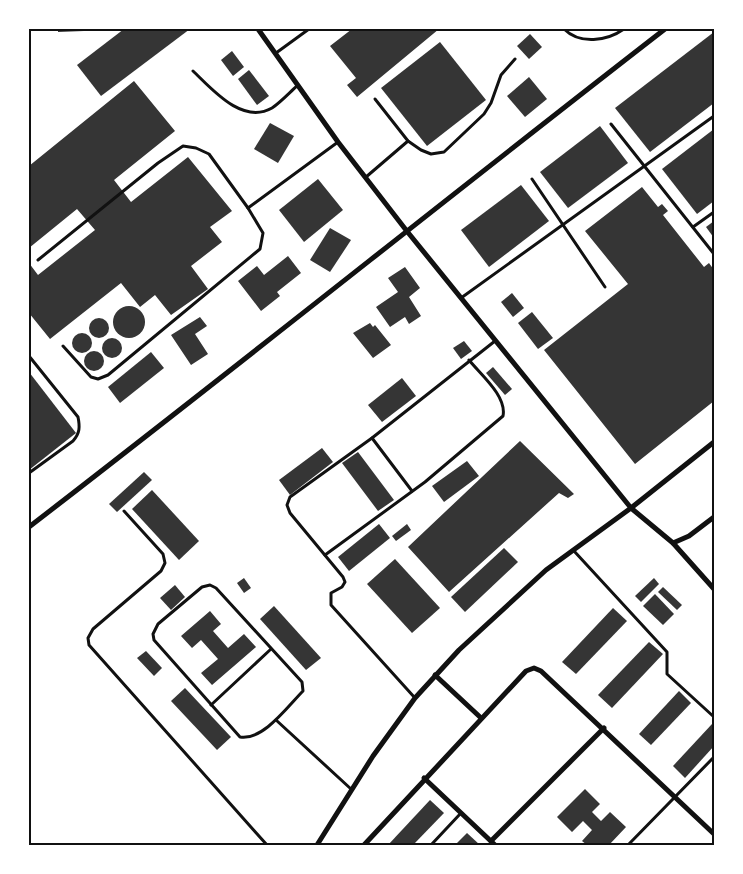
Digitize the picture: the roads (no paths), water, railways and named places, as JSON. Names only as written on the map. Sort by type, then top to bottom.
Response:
[{"type":"street","points":[[258,29],[338,142],[406,230],[631,508],[674,543],[714,589]]},
{"type":"street","points":[[29,527],[665,29]]},
{"type":"street","points":[[317,845],[351,789],[416,698],[458,650],[539,576],[631,508],[714,442]]},
{"type":"street","points":[[674,543],[689,536],[714,517]]},
{"type":"street","points":[[364,845],[480,717],[526,671],[534,668],[541,671],[604,728],[714,834]]},
{"type":"street","points":[[435,676],[480,717]]},
{"type":"street","points":[[424,778],[493,843],[604,728]]},
{"type":"lane","points":[[276,53],[309,29]]},
{"type":"lane","points":[[564,29],[574,37],[593,39],[611,36],[624,29]]},
{"type":"lane","points":[[375,99],[408,141],[431,154],[444,152],[484,114],[491,103],[501,75],[516,59]]},
{"type":"lane","points":[[193,71],[226,101],[247,112],[260,112],[272,108],[299,85]]},
{"type":"lane","points":[[461,298],[714,116]]},
{"type":"lane","points":[[611,124],[714,254]]},
{"type":"lane","points":[[366,177],[408,141]]},
{"type":"lane","points":[[248,208],[338,142]]},
{"type":"lane","points":[[38,260],[158,163],[183,146],[196,148],[209,154],[248,208],[263,233],[260,249],[108,375],[98,379],[91,377],[63,346]]},
{"type":"lane","points":[[532,179],[605,287]]},
{"type":"lane","points":[[693,227],[714,212]]},
{"type":"lane","points":[[416,698],[331,605],[331,593],[342,586],[345,582],[344,577],[290,513],[287,506],[290,497],[372,438],[469,360],[496,341]]},
{"type":"lane","points":[[29,356],[78,417],[80,426],[79,434],[73,441],[29,473]]},
{"type":"lane","points":[[324,555],[412,491],[477,440],[503,416],[505,409],[502,400],[469,360]]},
{"type":"lane","points":[[372,438],[412,491]]},
{"type":"lane","points":[[124,511],[163,554],[165,563],[161,571],[93,629],[88,638],[88,645],[268,845]]},
{"type":"lane","points":[[573,550],[667,652],[666,668],[671,679],[714,717]]},
{"type":"lane","points":[[210,585],[216,588],[302,682],[304,687],[303,691],[275,720],[255,736],[248,738],[240,737],[211,704],[154,640],[153,634],[158,624],[202,587],[210,585]]},
{"type":"lane","points":[[211,704],[272,649]]},
{"type":"lane","points":[[275,720],[351,789]]},
{"type":"lane","points":[[628,845],[714,757]]},
{"type":"lane","points":[[431,845],[461,813]]}]
